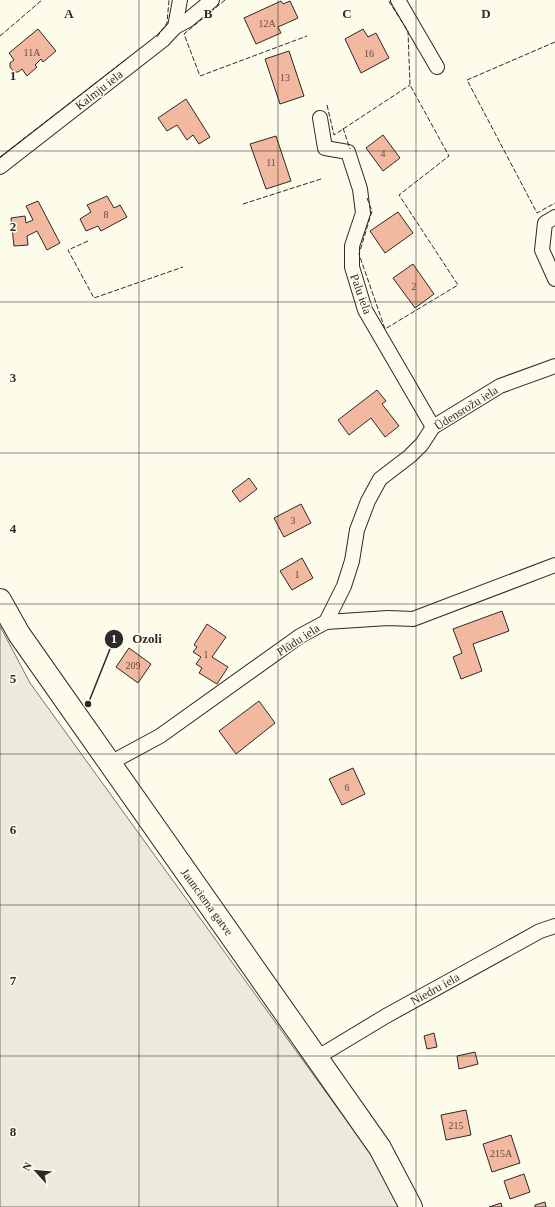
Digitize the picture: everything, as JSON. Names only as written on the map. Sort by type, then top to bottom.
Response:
[{"type":"main road","name":"Jaunciema gatve","points":[[0,600],[19,634],[318,1057],[380,1148],[411,1207]]},
{"type":"street","points":[[175,27],[180,0]]},
{"type":"street","name":"Kalmju iela","points":[[0,167],[163,40],[175,27],[188,20],[212,0]]},
{"type":"street","points":[[398,0],[437,67]]},
{"type":"street","name":"Palu iela","points":[[320,118],[325,148],[348,152],[360,189],[363,212],[352,246],[352,268],[365,310],[433,427]]},
{"type":"street","points":[[555,217],[546,222],[542,250],[555,279]]},
{"type":"street","name":"Ūdensrožu iela","points":[[326,622],[344,586],[358,530],[368,501],[380,479],[410,456],[422,444],[433,427],[500,386],[555,366]]},
{"type":"street","name":"Plūdu iela","points":[[110,764],[160,736],[300,636],[326,622],[388,618],[413,620],[555,565]]},
{"type":"street","name":"Niedru iela","points":[[318,1057],[386,1016],[533,935],[555,926]]},
{"type":"shaded area","points":[[0,626],[30,683],[409,1207],[0,1207]]},
{"type":"building","points":[[281,1],[283,4],[290,1],[298,18],[278,27],[281,33],[256,44],[244,18]]},
{"type":"building","points":[[38,29],[56,51],[43,62],[41,59],[35,65],[37,67],[27,76],[22,69],[18,72],[14,72],[10,67],[10,63],[14,60],[9,53]]},
{"type":"building","points":[[363,29],[368,37],[376,33],[389,58],[361,73],[345,39]]},
{"type":"building","points":[[289,51],[304,96],[280,104],[265,59]]},
{"type":"building","points":[[186,99],[210,137],[199,144],[193,135],[187,140],[177,125],[167,131],[158,118]]},
{"type":"building","points":[[383,135],[400,158],[383,171],[366,148]]},
{"type":"building","points":[[276,136],[291,181],[266,189],[250,144]]},
{"type":"building","points":[[107,196],[114,208],[120,205],[127,217],[101,231],[98,226],[86,231],[80,219],[91,212],[87,205]]},
{"type":"building","points":[[38,201],[60,243],[47,250],[37,231],[27,236],[28,245],[14,246],[11,218],[25,216],[26,223],[33,220],[26,206]]},
{"type":"building","points":[[398,212],[413,233],[385,253],[370,231]]},
{"type":"building","points":[[413,264],[434,294],[415,308],[393,278]]},
{"type":"building","points":[[377,390],[386,401],[382,404],[399,426],[385,437],[371,418],[349,435],[338,420]]},
{"type":"building","points":[[249,478],[257,489],[240,502],[232,491]]},
{"type":"building","points":[[301,504],[311,523],[284,537],[274,518]]},
{"type":"building","points":[[302,558],[313,578],[292,590],[280,571]]},
{"type":"building","points":[[502,611],[509,631],[473,644],[482,671],[461,679],[453,657],[462,653],[453,629]]},
{"type":"building","points":[[207,624],[226,637],[212,657],[228,667],[217,684],[199,673],[202,668],[196,664],[201,657],[193,652],[197,647],[194,645]]},
{"type":"building","points":[[129,648],[151,664],[138,683],[116,667]]},
{"type":"building","points":[[259,701],[275,723],[236,754],[219,731]]},
{"type":"building","points":[[353,768],[365,794],[342,805],[329,779]]},
{"type":"building","points":[[434,1033],[437,1047],[427,1049],[424,1036]]},
{"type":"building","points":[[475,1052],[478,1064],[459,1069],[457,1056]]},
{"type":"building","points":[[466,1110],[471,1135],[446,1140],[441,1115]]},
{"type":"building","points":[[511,1135],[520,1163],[492,1172],[483,1144]]},
{"type":"building","points":[[524,1174],[530,1192],[510,1199],[504,1181]]},
{"type":"building","points":[[545,1202],[546,1207],[535,1207],[535,1205]]},
{"type":"building","points":[[501,1203],[502,1207],[489,1207]]},
{"type":"fence","points":[[0,36],[42,0]]},
{"type":"fence","points":[[157,37],[167,23],[169,0]]},
{"type":"fence","points":[[225,0],[184,34],[200,76],[307,36]]},
{"type":"fence","points":[[367,198],[372,211],[359,254],[385,329],[458,285],[399,195],[449,156],[410,85],[408,31],[388,0]]},
{"type":"fence","points":[[555,42],[467,80],[537,213],[555,203]]},
{"type":"fence","points":[[0,157],[128,58]]},
{"type":"fence","points":[[327,105],[334,135],[410,85]]},
{"type":"fence","points":[[343,128],[350,149]]},
{"type":"fence","points":[[243,204],[321,179]]},
{"type":"fence","points":[[88,241],[68,250],[94,298],[183,267]]},
{"type":"place","name":"Ozoli","points":[[88,704]]}]
